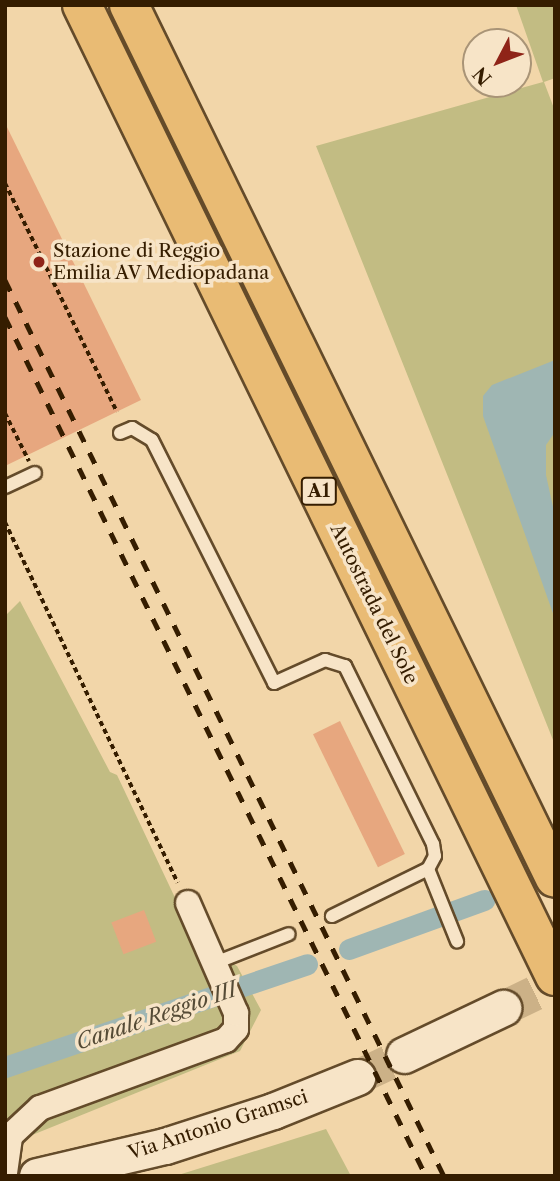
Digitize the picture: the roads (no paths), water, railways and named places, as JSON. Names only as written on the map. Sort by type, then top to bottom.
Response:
[{"type":"highway","name":"Autostrada del Sole","points":[[82,5],[555,976]]},
{"type":"highway","name":"A1","points":[[129,5],[555,878]]},
{"type":"street","points":[[5,1173],[10,1136],[24,1118],[226,1040],[236,1029],[236,1013],[188,903]]},
{"type":"street","points":[[404,1055],[503,1008]]},
{"type":"street","name":"Via Antonio Gramsci","points":[[37,1176],[177,1142],[357,1077]]},
{"type":"lane","points":[[120,433],[132,428],[152,440],[274,683],[325,660],[345,666],[433,844],[435,856],[428,869],[332,916]]},
{"type":"lane","points":[[5,487],[35,473]]},
{"type":"lane","points":[[428,869],[457,941]]},
{"type":"lane","points":[[217,968],[289,934]]},
{"type":"water","points":[[555,360],[555,432],[546,445],[546,475],[555,516],[555,619],[483,416],[483,396],[492,385]]},
{"type":"waterway","name":"Canale Reggio III","points":[[349,949],[484,900]]},
{"type":"waterway","name":"Canale Reggio III","points":[[5,1067],[307,964]]},
{"type":"tunnel","points":[[503,1008],[555,983]]},
{"type":"tunnel","points":[[357,1077],[404,1055]]},
{"type":"railway","points":[[5,280],[444,1176]]},
{"type":"railway","points":[[5,317],[426,1176]]},
{"type":"place","name":"Stazione di Reggio Emilia AV Mediopadana","points":[[39,262]]}]
